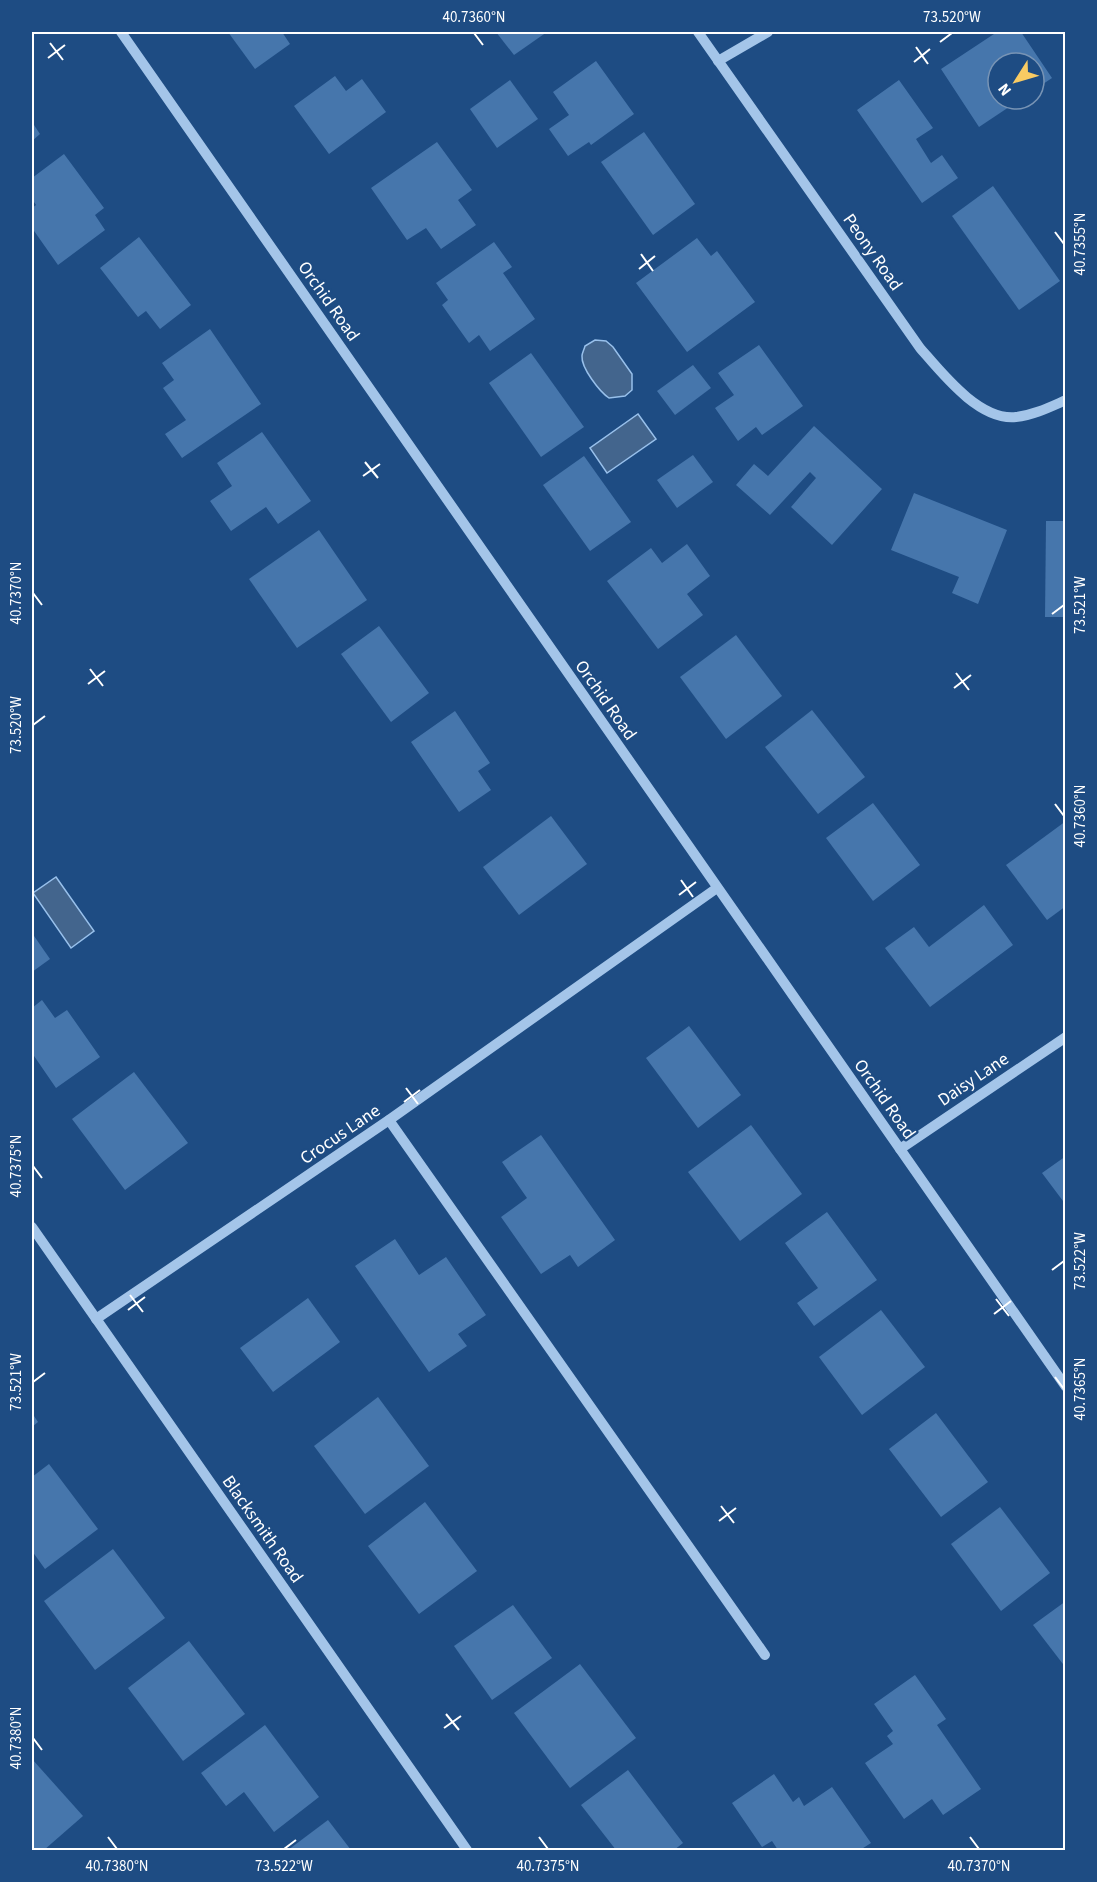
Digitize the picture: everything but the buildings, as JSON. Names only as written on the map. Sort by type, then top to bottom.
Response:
[{"type":"street","name":"Orchid Road","points":[[121,32],[1065,1387]]},
{"type":"street","name":"Peony Road","points":[[698,32],[920,348],[948,380],[978,406],[999,416],[1015,417],[1041,411],[1065,400]]},
{"type":"street","points":[[718,61],[768,32]]},
{"type":"street","name":"Crocus Lane","points":[[96,1319],[389,1120],[717,888]]},
{"type":"street","name":"Daisy Lane","points":[[900,1149],[1065,1037]]},
{"type":"street","points":[[389,1120],[765,1655]]},
{"type":"street","name":"Blacksmith Road","points":[[32,1227],[467,1851]]},
{"type":"water","points":[[595,340],[606,341],[613,347],[632,374],[632,390],[625,396],[609,398],[588,373],[582,354],[585,346]]},
{"type":"water","points":[[638,414],[656,439],[607,473],[590,448]]},
{"type":"water","points":[[56,877],[94,931],[71,948],[33,893]]}]
